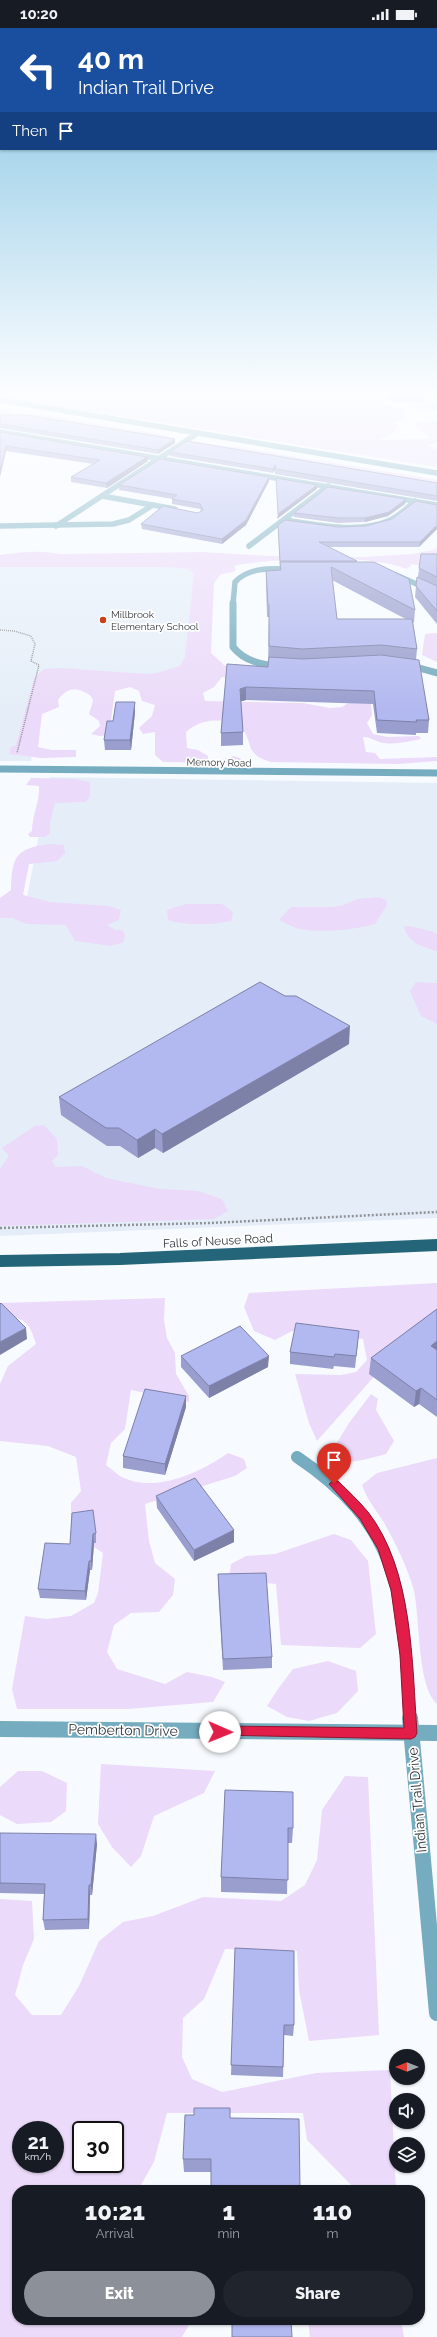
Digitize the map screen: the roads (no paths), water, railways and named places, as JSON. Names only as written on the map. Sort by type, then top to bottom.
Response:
[{"type":"main road","name":"Falls of Neuse Road","points":[[0,1261],[128,1258],[437,1245]]},
{"type":"street","points":[[56,526],[98,499]]},
{"type":"street","points":[[118,499],[184,511]]},
{"type":"street","points":[[250,546],[312,499]]},
{"type":"street","points":[[402,499],[437,505]]},
{"type":"street","points":[[285,520],[322,525],[375,524],[394,518],[415,501]]},
{"type":"street","points":[[0,526],[113,524],[129,520],[153,505]]},
{"type":"street","points":[[288,666],[260,664],[236,652],[233,647],[233,588],[238,579],[252,572],[298,569]]},
{"type":"street","points":[[390,572],[437,592]]},
{"type":"street","points":[[402,664],[421,667],[437,673]]},
{"type":"street","name":"Memory Road","points":[[0,769],[437,773]]},
{"type":"street","name":"Indian Trail Drive","points":[[297,1457],[324,1475],[364,1516],[383,1548],[397,1590],[406,1655],[411,1733],[437,2013]]},
{"type":"street","name":"Pemberton Drive","points":[[0,1729],[437,1733]]},
{"type":"place","name":"Millbrook Elementary School","points":[[103,620]]}]
